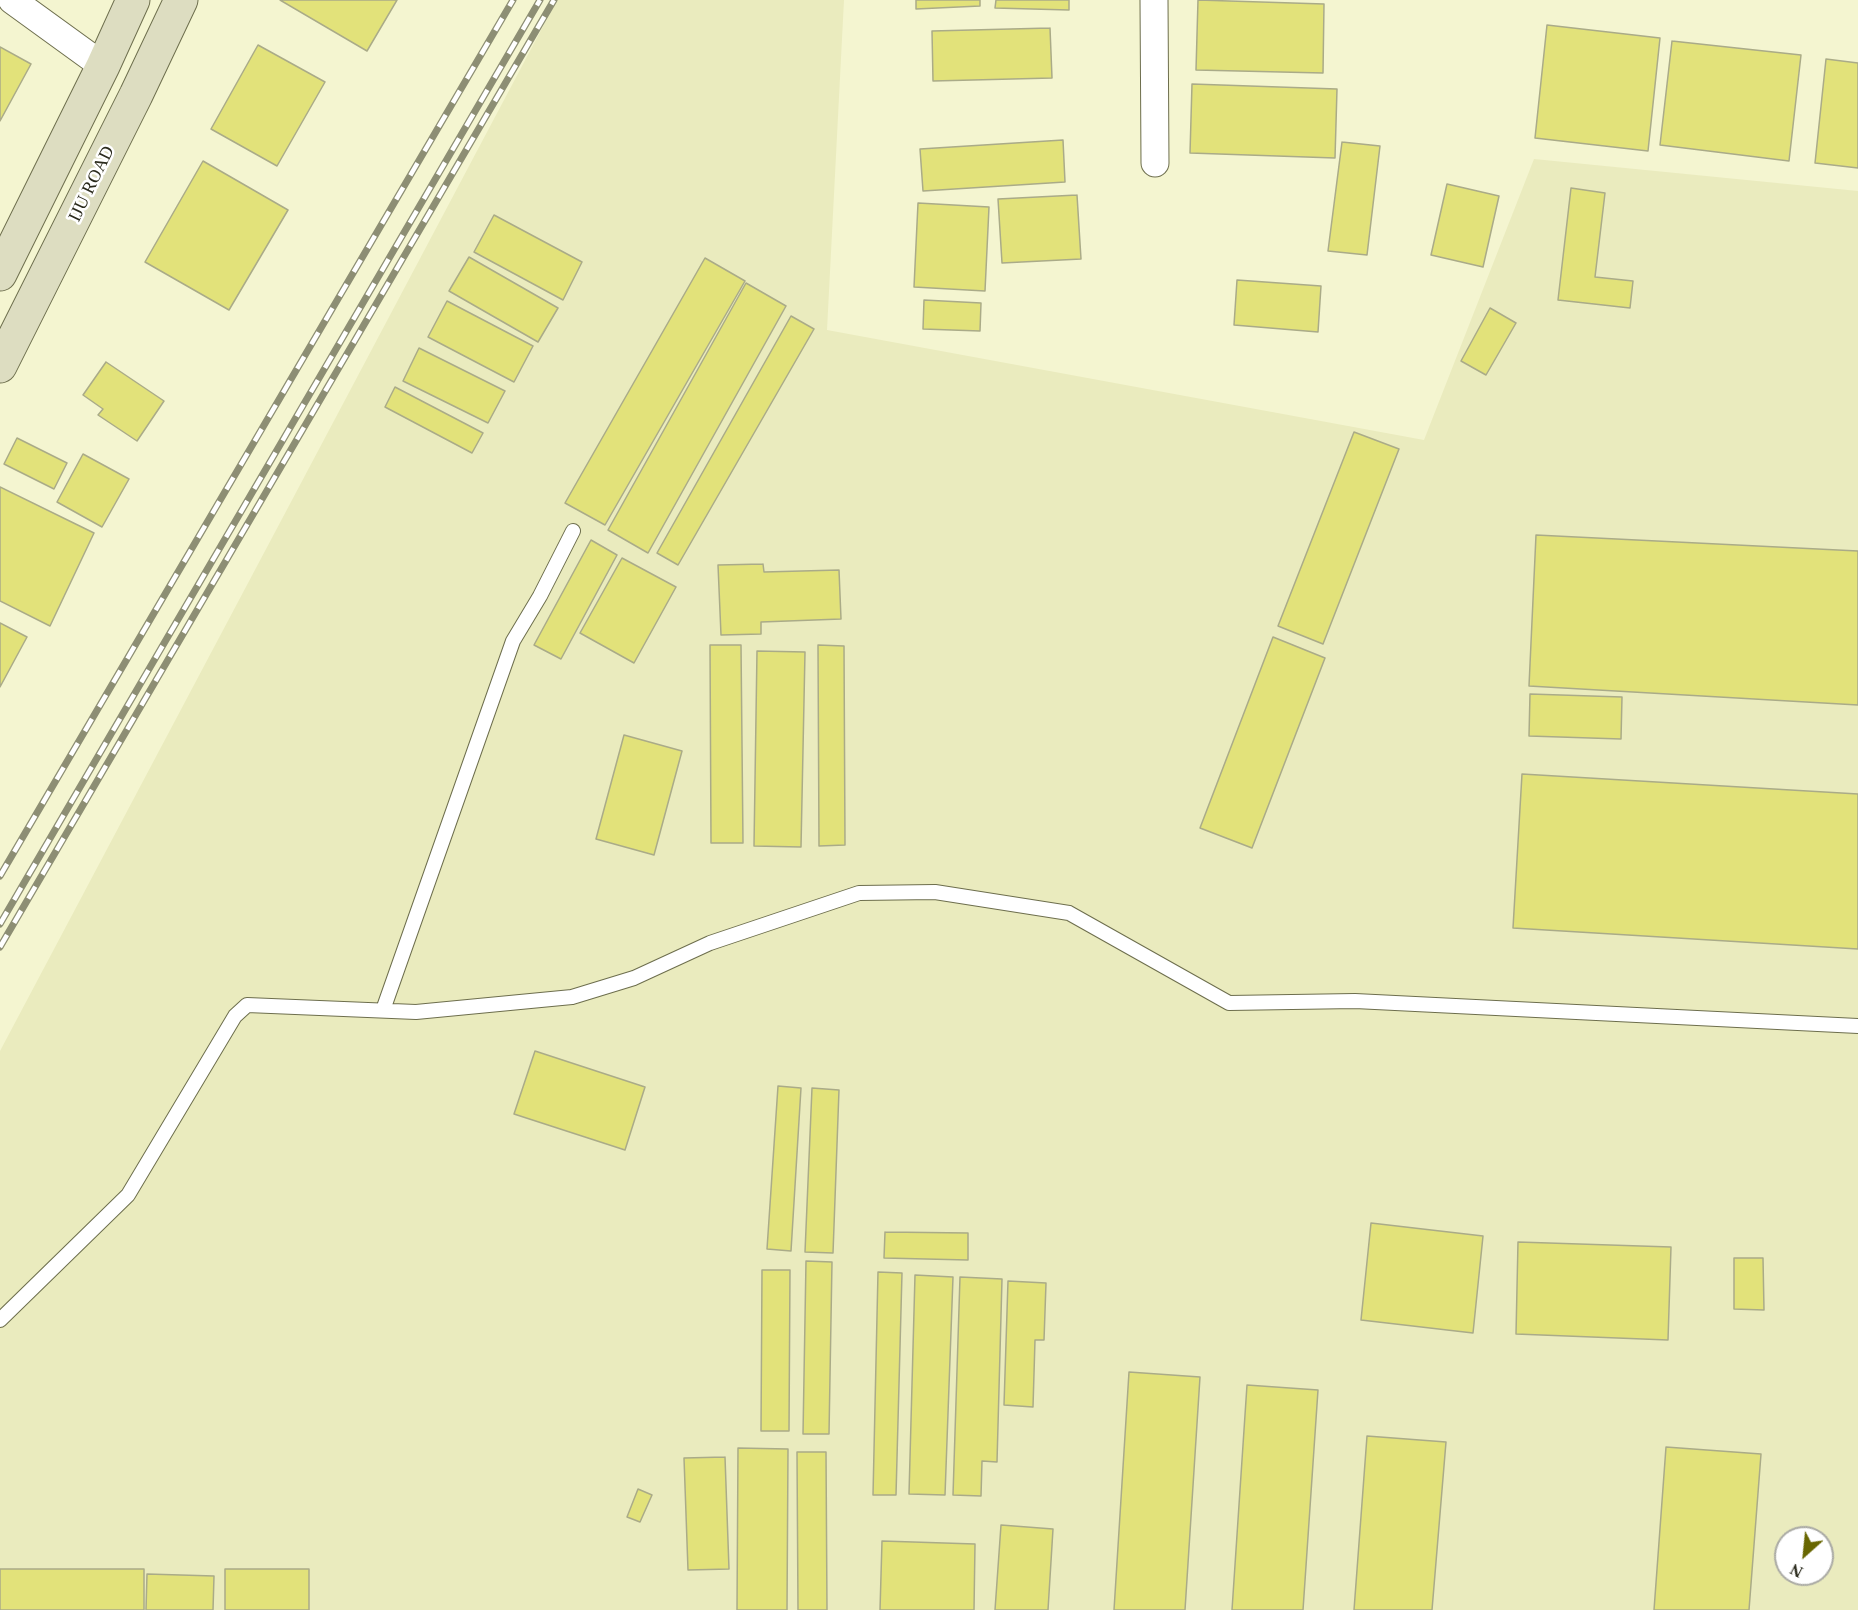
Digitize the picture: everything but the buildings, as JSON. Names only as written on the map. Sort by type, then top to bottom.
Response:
[{"type":"main road","points":[[0,274],[103,66],[133,0]]},
{"type":"main road","name":"IJU ROAD","points":[[0,366],[181,0]]},
{"type":"street","points":[[12,0],[103,66]]},
{"type":"street","points":[[1154,0],[1155,163]]},
{"type":"lane","points":[[383,1010],[513,641],[540,596],[573,531]]},
{"type":"lane","points":[[0,1320],[128,1196],[235,1016],[248,1005],[416,1012],[572,997],[634,978],[710,943],[859,893],[935,892],[1069,913],[1229,1003],[1355,1000],[1858,1026]]},
{"type":"shaded area","points":[[557,0],[844,0],[827,330],[1424,440],[1534,159],[1858,191],[1858,1610],[0,1610],[0,1051]]},
{"type":"railway","points":[[0,876],[513,0]]},
{"type":"railway","points":[[0,924],[540,0]]},
{"type":"railway","points":[[0,947],[554,0]]}]
